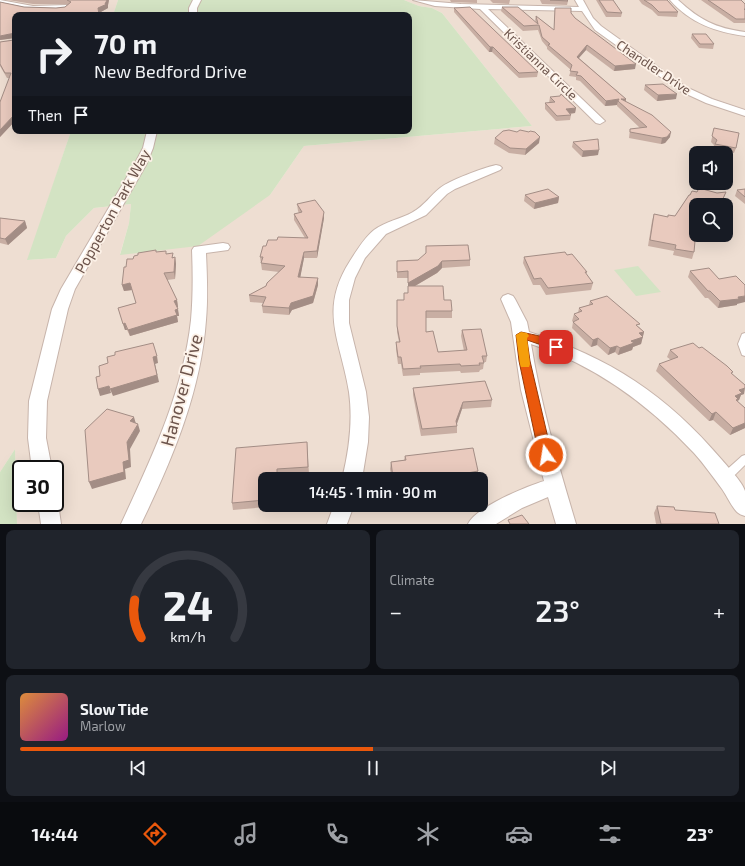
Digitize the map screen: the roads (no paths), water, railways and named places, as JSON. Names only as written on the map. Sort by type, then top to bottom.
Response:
[{"type":"street","points":[[0,0],[15,6],[29,8],[67,7]]},
{"type":"street","points":[[193,12],[193,8],[197,0]]},
{"type":"street","points":[[417,0],[443,5],[584,9]]},
{"type":"street","name":"Chandler Drive","points":[[579,0],[590,19],[598,28],[673,83],[709,101],[745,113]]},
{"type":"street","points":[[674,0],[703,24],[721,30],[745,34]]},
{"type":"street","name":"Kristianna Circle","points":[[482,7],[600,121]]},
{"type":"street","name":"Popperton Park Way","points":[[41,460],[37,438],[38,401],[60,309],[68,289],[140,165],[148,148],[151,134]]},
{"type":"street","points":[[353,472],[357,451],[359,415],[355,380],[340,323],[342,290],[346,278],[357,258],[379,232],[420,213],[440,193],[451,185],[496,168]]},
{"type":"street","name":"Hanover Drive","points":[[131,524],[147,493],[166,448],[188,377],[200,316],[201,293],[199,250],[223,247]]},
{"type":"street","points":[[508,299],[519,322],[524,361],[530,390],[554,487],[566,524]]},
{"type":"street","points":[[521,335],[544,341],[604,369],[632,386],[682,428],[707,455],[745,507]]},
{"type":"street","points":[[478,524],[526,494],[554,487]]},
{"type":"street","points":[[50,512],[52,524]]},
{"type":"street","points":[[337,524],[341,512]]},
{"type":"lane","points":[[745,336],[742,344],[745,353]]},
{"type":"lane","points":[[724,477],[745,459]]}]
